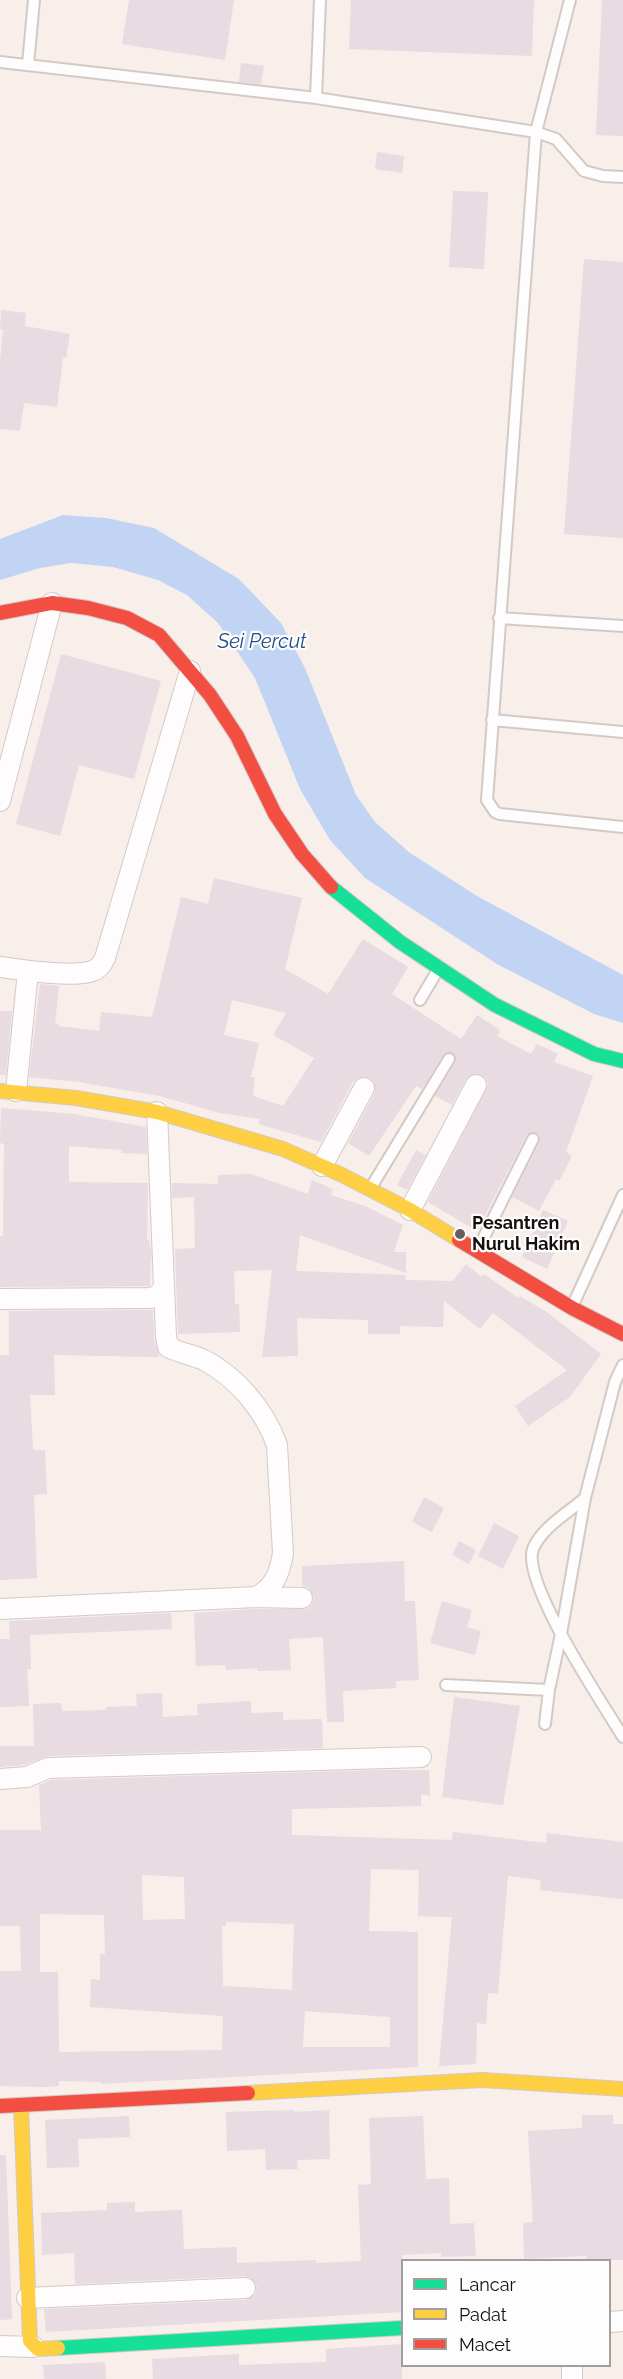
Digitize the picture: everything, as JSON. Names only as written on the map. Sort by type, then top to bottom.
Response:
[{"type":"street","points":[[0,613],[52,603],[88,608],[128,618],[159,635],[210,694],[237,736],[275,814],[302,854],[333,889],[400,942],[495,1005],[594,1054],[623,1061]]},
{"type":"street","points":[[0,801],[52,603]]},
{"type":"street","points":[[0,967],[28,971],[82,973],[93,971],[100,966],[105,958],[190,671]]},
{"type":"street","points":[[28,971],[8,1091],[158,1112],[283,1149],[410,1210],[572,1308],[623,1334]]},
{"type":"street","points":[[410,1210],[476,1085]]},
{"type":"street","points":[[322,1166],[364,1088]]},
{"type":"street","points":[[158,1112],[168,1347],[201,1359],[229,1378],[262,1412],[277,1445],[283,1553],[280,1570],[267,1592],[256,1597]]},
{"type":"street","points":[[0,1299],[148,1298],[157,1297],[164,1287]]},
{"type":"street","points":[[0,1609],[256,1597],[302,1598]]},
{"type":"street","points":[[0,1779],[27,1777],[48,1768],[421,1757]]},
{"type":"street","points":[[0,2106],[483,2080],[623,2089]]},
{"type":"street","points":[[21,2105],[27,2298],[30,2341],[34,2347]]},
{"type":"street","points":[[27,2298],[245,2288]]},
{"type":"street","points":[[0,2346],[34,2347],[44,2350],[401,2328]]},
{"type":"lane","points":[[28,64],[34,0]]},
{"type":"lane","points":[[316,98],[320,0]]},
{"type":"lane","points":[[570,0],[536,132],[487,800],[495,812],[623,827]]},
{"type":"lane","points":[[0,62],[316,98],[536,132],[556,139],[584,171],[603,176],[623,177]]},
{"type":"lane","points":[[499,618],[623,626]]},
{"type":"lane","points":[[492,720],[623,732]]},
{"type":"lane","points":[[420,1000],[439,968]]},
{"type":"lane","points":[[370,1189],[449,1059]]},
{"type":"lane","points":[[476,1252],[532,1139]]},
{"type":"lane","points":[[572,1308],[623,1195]]},
{"type":"lane","points":[[545,1724],[549,1690],[585,1498],[615,1382],[623,1365]]},
{"type":"lane","points":[[585,1498],[546,1531],[532,1550],[531,1562],[534,1575],[561,1634],[623,1737]]},
{"type":"lane","points":[[446,1685],[549,1690]]},
{"type":"water","name":"Sei Percut","points":[[63,515],[106,518],[154,528],[239,579],[281,623],[305,668],[356,795],[375,822],[410,853],[477,896],[623,975],[623,1023],[594,1014],[497,964],[365,878],[330,840],[300,789],[255,678],[218,623],[187,595],[158,580],[113,567],[71,563],[40,568],[0,580],[0,539]]},
{"type":"building","points":[[129,0],[234,0],[225,60],[122,44]]},
{"type":"building","points":[[351,0],[534,0],[532,56],[349,49]]},
{"type":"building","points":[[602,0],[623,0],[623,136],[596,135]]},
{"type":"building","points":[[241,63],[264,66],[261,84],[239,82]]},
{"type":"building","points":[[377,152],[404,156],[402,173],[375,169]]},
{"type":"building","points":[[453,191],[488,192],[484,269],[449,267]]},
{"type":"building","points":[[584,259],[623,262],[623,538],[564,534]]},
{"type":"building","points":[[1,310],[26,313],[25,326],[70,334],[66,358],[63,357],[57,407],[24,403],[20,431],[0,429],[0,361],[3,330],[0,329]]},
{"type":"building","points":[[61,654],[161,681],[134,779],[79,765],[60,836],[16,824]]},
{"type":"building","points":[[214,878],[302,898],[285,969],[328,994],[363,939],[408,967],[392,994],[461,1039],[477,1015],[500,1030],[497,1036],[531,1054],[537,1044],[558,1054],[554,1062],[593,1076],[566,1152],[572,1156],[559,1181],[556,1179],[539,1211],[512,1197],[540,1142],[540,1135],[533,1132],[526,1136],[477,1231],[428,1202],[488,1085],[486,1078],[475,1073],[466,1079],[452,1105],[435,1096],[456,1062],[455,1055],[450,1052],[443,1055],[422,1089],[416,1086],[369,1156],[348,1143],[375,1093],[374,1081],[364,1076],[353,1082],[321,1142],[258,1124],[260,1119],[219,1113],[160,1096],[79,1082],[29,1077],[40,984],[59,986],[55,1023],[59,1026],[99,1031],[101,1012],[152,1017],[181,897],[208,904]],"holes":[[[232,1000],[286,1013],[273,1035],[314,1058],[283,1106],[253,1096],[255,1077],[251,1077],[259,1043],[224,1035]]]},
{"type":"building","points":[[0,1011],[12,1011],[6,1075],[0,1075]]},
{"type":"building","points":[[1,1108],[74,1114],[146,1127],[147,1154],[69,1146],[69,1182],[148,1183],[147,1240],[149,1240],[151,1250],[150,1286],[0,1287],[4,1144],[0,1143]]},
{"type":"building","points":[[416,1150],[426,1155],[407,1190],[397,1185]]},
{"type":"building","points":[[251,1174],[308,1194],[312,1180],[333,1189],[331,1195],[365,1206],[403,1225],[394,1252],[406,1252],[406,1273],[300,1235],[296,1271],[406,1275],[405,1280],[453,1281],[466,1264],[482,1277],[484,1274],[518,1298],[520,1296],[548,1313],[601,1354],[570,1397],[528,1426],[515,1406],[567,1370],[493,1313],[480,1329],[444,1301],[443,1327],[400,1326],[400,1334],[368,1334],[368,1320],[297,1318],[298,1356],[262,1357],[272,1270],[234,1271],[235,1304],[239,1304],[240,1332],[178,1334],[175,1249],[195,1248],[194,1197],[172,1198],[172,1183],[218,1184],[218,1175]]},
{"type":"building","points":[[543,1210],[568,1221],[547,1269],[522,1257]]},
{"type":"building","points":[[153,1310],[154,1338],[159,1357],[54,1355],[55,1395],[30,1395],[33,1450],[45,1450],[47,1494],[34,1495],[37,1578],[0,1580],[0,1355],[9,1355],[9,1311]]},
{"type":"building","points":[[424,1497],[444,1508],[432,1532],[412,1522]]},
{"type":"building","points":[[494,1523],[519,1536],[503,1569],[478,1556]]},
{"type":"building","points":[[459,1541],[476,1550],[469,1564],[452,1555]]},
{"type":"building","points":[[404,1561],[405,1601],[415,1601],[419,1680],[396,1681],[396,1688],[343,1691],[344,1722],[327,1722],[323,1637],[289,1639],[291,1670],[257,1671],[257,1668],[226,1670],[225,1665],[196,1666],[194,1613],[250,1609],[307,1609],[312,1605],[314,1598],[309,1588],[302,1586],[302,1566]]},
{"type":"building","points":[[442,1601],[472,1610],[467,1627],[481,1631],[475,1655],[430,1643]]},
{"type":"building","points":[[171,1613],[172,1629],[30,1635],[31,1669],[27,1669],[29,1706],[0,1707],[0,1639],[10,1639],[9,1621]]},
{"type":"building","points":[[162,1693],[163,1717],[198,1715],[197,1704],[251,1701],[251,1713],[283,1712],[283,1720],[322,1719],[323,1748],[48,1756],[24,1765],[0,1767],[0,1746],[34,1746],[33,1704],[61,1703],[62,1711],[106,1710],[106,1707],[137,1706],[136,1694]]},
{"type":"building","points":[[454,1697],[520,1706],[503,1805],[442,1797]]},
{"type":"building","points":[[429,1770],[430,1796],[421,1794],[421,1806],[292,1809],[292,1835],[452,1840],[453,1832],[546,1843],[547,1833],[623,1842],[623,1899],[540,1890],[541,1880],[508,1876],[498,1994],[488,1993],[486,2024],[477,2023],[476,2064],[439,2066],[452,1917],[418,1916],[419,1870],[371,1869],[369,1931],[418,1932],[418,2067],[101,2084],[101,2082],[59,2081],[59,2086],[44,2087],[0,2086],[0,1971],[21,1971],[20,1926],[0,1926],[0,1830],[41,1830],[39,1785],[51,1780]],"holes":[[[142,1875],[184,1877],[185,1919],[143,1920]],[[40,1914],[104,1915],[105,1954],[100,1954],[100,1980],[91,1979],[90,2007],[223,2016],[222,2050],[59,2052],[58,1972],[40,1972]],[[226,1922],[294,1924],[292,1990],[223,1986],[222,1926],[226,1926]],[[305,2011],[390,2017],[390,2047],[303,2047]]]},
{"type":"building","points":[[295,2110],[295,2112],[329,2110],[330,2159],[297,2160],[298,2169],[266,2170],[265,2149],[227,2151],[226,2112]]},
{"type":"building","points":[[582,2115],[613,2115],[613,2124],[623,2124],[623,2260],[586,2259],[586,2256],[524,2259],[523,2223],[533,2222],[528,2131],[582,2128]]},
{"type":"building","points":[[129,2116],[130,2137],[78,2139],[79,2167],[47,2168],[45,2120]]},
{"type":"building","points":[[423,2116],[426,2179],[449,2178],[450,2224],[474,2223],[476,2256],[441,2257],[441,2253],[402,2255],[401,2312],[46,2332],[44,2309],[246,2300],[255,2294],[257,2287],[251,2278],[244,2276],[75,2284],[74,2253],[42,2255],[41,2213],[107,2210],[107,2203],[135,2202],[135,2212],[182,2210],[184,2249],[237,2247],[237,2263],[361,2261],[358,2185],[371,2184],[369,2118]]},
{"type":"building","points":[[0,2155],[6,2155],[12,2319],[0,2320]]},
{"type":"building","points":[[401,2344],[402,2379],[153,2379],[152,2359],[239,2354],[239,2365],[326,2362],[326,2349]]},
{"type":"building","points":[[105,2362],[106,2379],[44,2379],[43,2365]]},
{"type":"traffic: fast","points":[[331,887],[400,942],[495,1005],[594,1054],[623,1061]]},
{"type":"traffic: fast","points":[[58,2348],[401,2328]]},
{"type":"traffic: slow","points":[[0,1091],[76,1098],[157,1112],[283,1149],[342,1175],[410,1210],[459,1240]]},
{"type":"traffic: slow","points":[[248,2093],[482,2080],[623,2089]]},
{"type":"traffic: slow","points":[[21,2105],[30,2341],[38,2349],[58,2348]]},
{"type":"traffic: jam","points":[[0,613],[52,603],[88,608],[127,618],[159,635],[210,695],[237,736],[275,814],[302,854],[331,887]]},
{"type":"traffic: jam","points":[[459,1240],[572,1308],[623,1334]]},
{"type":"traffic: jam","points":[[0,2106],[248,2093]]},
{"type":"place","name":"Pesantren Nurul Hakim","points":[[460,1234]]}]
